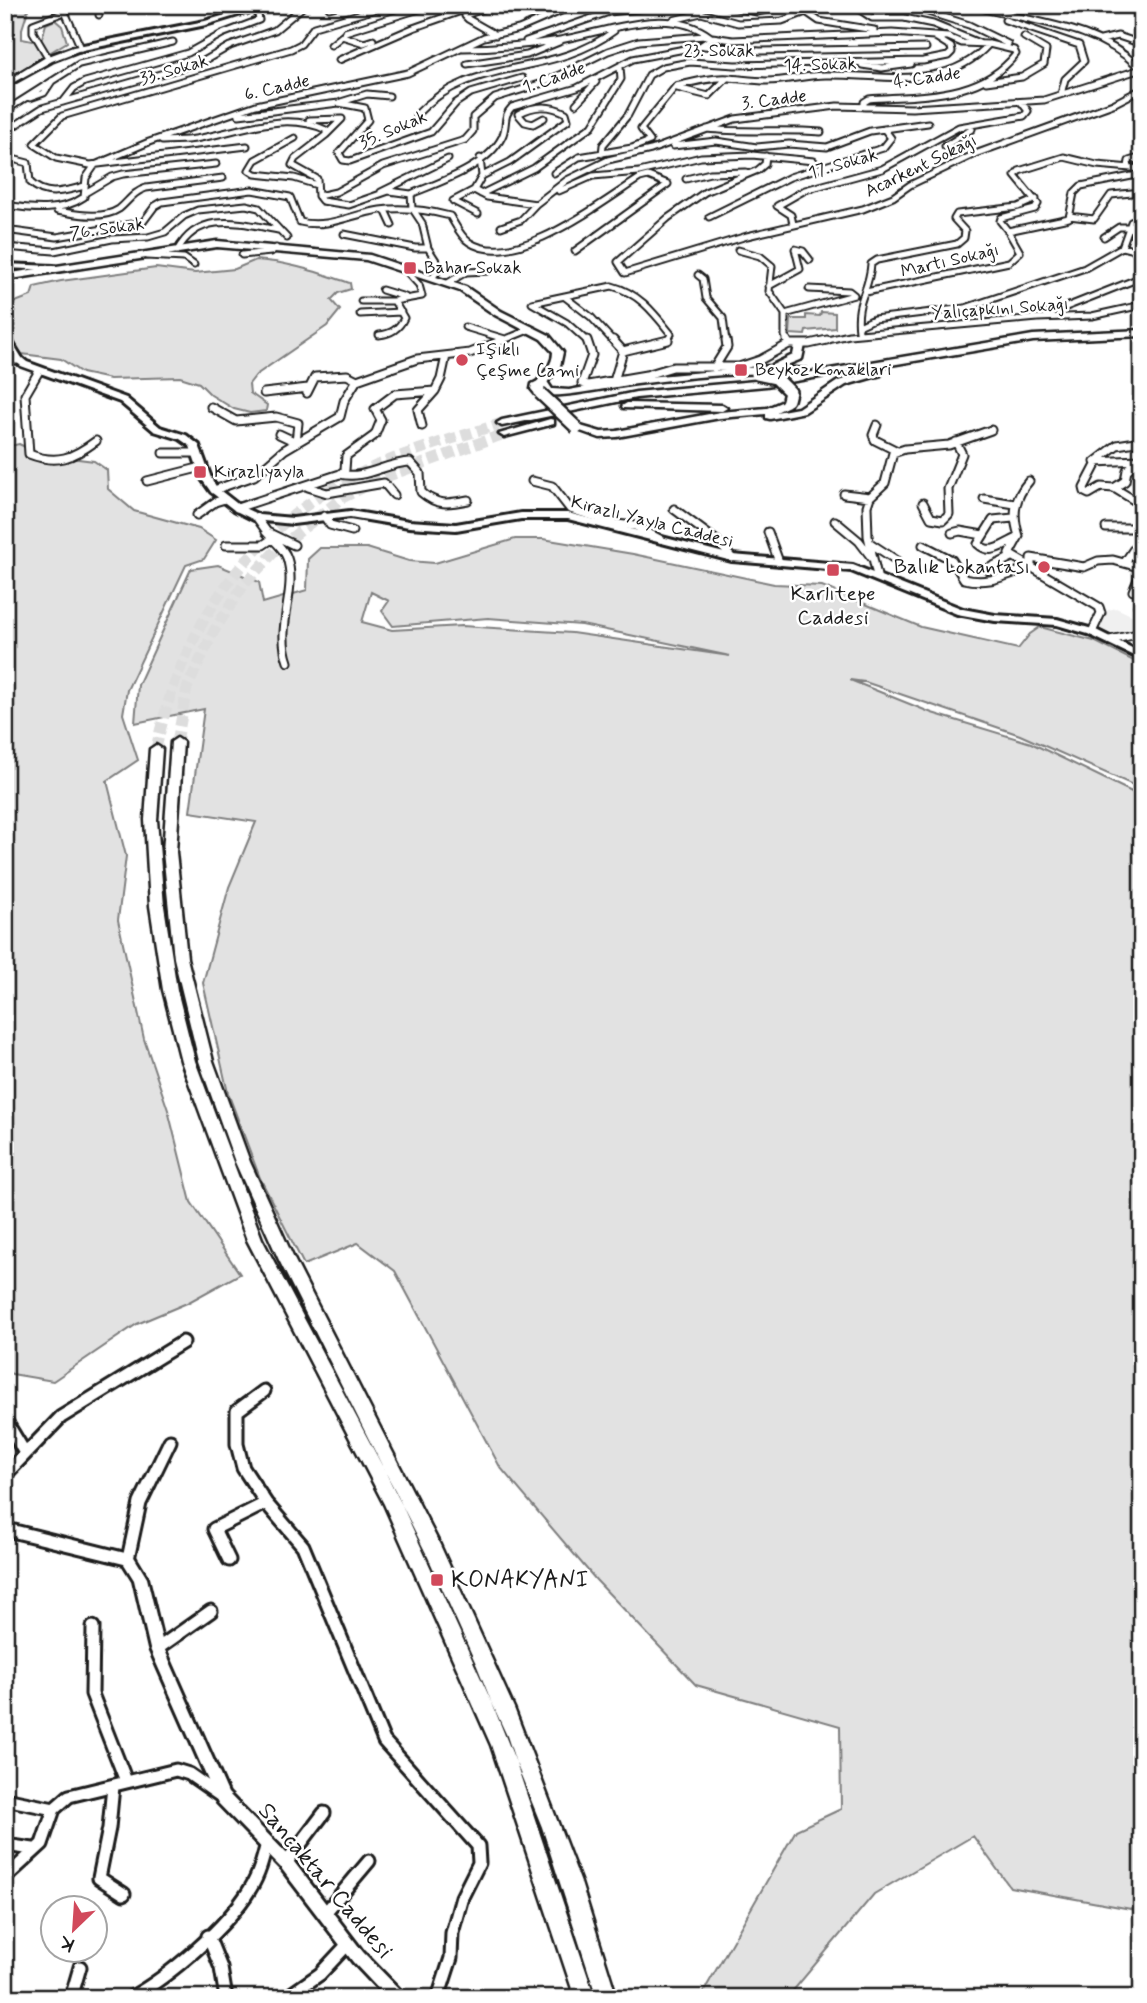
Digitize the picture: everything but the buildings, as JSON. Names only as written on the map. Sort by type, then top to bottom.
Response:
[{"type":"main road","points":[[5,85],[49,60],[81,48],[125,41],[246,9],[257,10],[268,5]]},
{"type":"main road","points":[[8,277],[224,243],[351,255],[376,259],[412,272]]},
{"type":"main road","points":[[351,255],[391,268],[432,275]]},
{"type":"main road","points":[[391,268],[432,275],[545,337],[558,352],[555,366],[541,387]]},
{"type":"main road","points":[[636,395],[766,383],[1033,338],[1142,332]]},
{"type":"main road","points":[[5,337],[19,360],[39,371],[86,385],[123,400],[157,429],[183,437],[194,445],[198,453]]},
{"type":"main road","points":[[799,344],[798,357],[757,373],[636,395],[503,429],[627,407],[877,373],[972,354],[1042,344],[1142,338]]},
{"type":"main road","points":[[799,344],[804,367],[811,372]]},
{"type":"main road","points":[[541,387],[556,394],[654,379],[832,372]]},
{"type":"main road","points":[[541,387],[577,428],[600,435],[769,411],[785,404],[790,391],[773,376],[757,373],[654,379]]},
{"type":"main road","points":[[672,423],[781,415],[800,410],[842,383],[877,373]]},
{"type":"main road","points":[[627,407],[769,411]]},
{"type":"main road","name":"Kirazlı Yayla Caddesi","points":[[198,453],[214,490],[237,509],[257,518],[293,521],[324,516],[369,516],[410,524],[456,527],[545,514],[601,524],[732,558],[853,568],[961,612],[995,618],[1044,620],[1092,632],[1142,657]]},
{"type":"main road","points":[[177,741],[170,791],[169,873],[185,985],[202,1054],[252,1186],[303,1296],[435,1551],[522,1750],[589,1935],[607,1998]]},
{"type":"main road","points":[[156,749],[151,820],[157,906],[170,990],[188,1061],[256,1240],[390,1498],[500,1744],[585,1998]]},
{"type":"street","points":[[66,5],[65,12],[81,48]]},
{"type":"street","points":[[99,15],[101,5]]},
{"type":"street","points":[[5,132],[42,108],[202,62],[230,47],[275,30],[305,5]]},
{"type":"street","points":[[329,8],[341,5]]},
{"type":"street","name":"33. Sokak","points":[[95,164],[70,163],[34,144],[62,116],[291,49],[301,44],[314,27],[390,5]]},
{"type":"street","points":[[345,32],[432,5]]},
{"type":"street","points":[[331,45],[342,36],[364,43],[466,10],[496,5]]},
{"type":"street","name":"6. Cadde","points":[[95,164],[220,117],[287,98],[408,73],[463,48],[519,29],[575,5]]},
{"type":"street","points":[[522,44],[562,26],[609,12],[679,5]]},
{"type":"street","points":[[723,5],[744,13],[765,13],[790,5]]},
{"type":"street","points":[[859,5],[857,8],[860,13],[869,18],[913,20],[954,30],[979,43]]},
{"type":"street","points":[[905,5],[969,25],[1011,45],[1014,50]]},
{"type":"street","points":[[968,7],[1074,30],[1101,40],[1137,68]]},
{"type":"street","points":[[968,7],[1079,45],[1084,61],[1065,79],[1061,94]]},
{"type":"street","points":[[64,102],[74,88],[85,82],[188,53],[222,34],[249,25],[258,20],[257,10]]},
{"type":"street","points":[[466,10],[468,19],[496,35]]},
{"type":"street","points":[[49,60],[33,32],[33,24],[65,12]]},
{"type":"street","points":[[664,23],[701,13],[738,23],[782,21],[806,12],[819,21],[892,33]]},
{"type":"street","points":[[339,60],[439,18]]},
{"type":"street","points":[[463,48],[561,40],[618,27],[664,23],[700,26],[712,38]]},
{"type":"street","points":[[416,115],[427,101],[460,82],[501,69],[559,60],[618,27]]},
{"type":"street","name":"4. Cadde","points":[[318,196],[336,192],[383,166],[465,140],[473,131],[473,117],[495,98],[543,83],[608,51],[639,41],[705,36],[733,40],[892,33],[948,37],[969,44],[989,44],[1014,50],[1016,54],[1012,61],[982,83],[952,91],[869,99],[864,102],[864,107]]},
{"type":"street","points":[[1101,40],[1118,36],[1142,44]]},
{"type":"street","name":"23. Sokak","points":[[600,153],[603,145],[628,115],[649,75],[657,68],[691,62],[744,65],[923,61],[947,56],[952,52],[951,47],[934,37]]},
{"type":"street","points":[[982,83],[1022,77],[1044,64],[1046,50],[1024,37]]},
{"type":"street","name":"1. Cadde","points":[[411,194],[453,176],[480,158],[501,139],[505,114],[512,107],[563,93],[649,54],[702,45],[712,38]]},
{"type":"street","points":[[467,64],[484,59],[536,54],[561,40]]},
{"type":"street","points":[[5,111],[22,100],[44,93],[52,81],[79,64],[173,42]]},
{"type":"street","name":"14. Sokak","points":[[674,88],[726,79],[773,81],[828,75],[890,79],[920,75],[965,67],[981,56],[989,44]]},
{"type":"street","points":[[702,45],[738,51],[926,48]]},
{"type":"street","points":[[478,214],[453,201],[534,168],[582,135],[592,126],[621,79],[620,67]]},
{"type":"street","name":"3. Cadde","points":[[501,227],[514,225],[527,217],[536,204],[567,180],[608,160],[651,150],[735,119],[838,106],[912,108],[1021,103],[1061,94],[1137,68]]},
{"type":"street","name":"35. Sokak","points":[[339,103],[360,106],[367,111],[368,120],[339,153],[343,160],[350,161],[418,138],[441,124],[448,111],[482,87],[522,78]]},
{"type":"street","points":[[576,104],[599,78]]},
{"type":"street","points":[[554,173],[579,157],[632,148],[650,141],[641,130],[674,88],[709,96],[726,79]]},
{"type":"street","name":"Acarkent Sokağı","points":[[750,173],[705,192],[668,218],[620,259],[618,262],[625,274],[793,224],[863,209],[893,197],[975,154],[1113,104],[1141,90]]},
{"type":"street","points":[[220,117],[339,103],[367,94],[389,96]]},
{"type":"street","name":"17. Sokak","points":[[793,224],[791,215],[777,206],[805,190],[864,176],[959,128],[1024,116],[1028,111],[1021,103]]},
{"type":"street","points":[[482,176],[510,162],[568,120],[566,113],[548,106],[530,108],[518,114],[520,119],[533,124],[544,118]]},
{"type":"street","points":[[149,142],[198,139],[285,122],[338,117],[342,119],[295,159],[292,165],[317,179],[318,196],[327,204],[349,205],[389,191],[411,194],[412,208],[422,223],[428,248],[435,258],[432,275]]},
{"type":"street","points":[[300,121],[320,125],[326,130],[326,135]]},
{"type":"street","points":[[651,150],[716,141],[757,147],[789,144],[827,147],[870,131],[929,123]]},
{"type":"street","name":"17. Sokak","points":[[945,146],[981,124]]},
{"type":"street","points":[[705,129],[743,133],[785,130],[821,132]]},
{"type":"street","points":[[709,217],[790,177],[883,148],[891,138],[884,129]]},
{"type":"street","points":[[295,138],[255,160],[249,170],[255,174],[294,178],[317,185]]},
{"type":"street","points":[[37,207],[73,204],[84,197],[95,164],[247,146]]},
{"type":"street","points":[[600,153],[608,160]]},
{"type":"street","points":[[550,193],[593,176],[655,169],[701,157],[766,156],[814,161]]},
{"type":"street","points":[[686,179],[710,173],[750,173],[765,164],[766,156]]},
{"type":"street","points":[[5,157],[27,163],[30,182],[41,192],[85,189],[123,174],[216,164]]},
{"type":"street","points":[[1008,231],[1000,221],[1001,218],[1035,209],[1038,204],[1014,176],[1019,171],[1064,157],[1097,165],[1142,169]]},
{"type":"street","points":[[1128,167],[1129,161],[1142,157]]},
{"type":"street","points":[[478,192],[482,176],[480,158]]},
{"type":"street","points":[[378,194],[448,159]]},
{"type":"street","points":[[1069,216],[1074,193],[1081,186],[1142,174]]},
{"type":"street","points":[[5,230],[62,236],[143,222],[155,206],[163,202],[252,190],[290,197],[297,217],[305,224],[317,226],[385,210],[412,208],[450,216],[466,241],[478,247],[497,248],[542,240],[640,178],[648,176],[668,184],[575,251]]},
{"type":"street","points":[[5,205],[80,213],[112,212],[120,208],[133,193],[147,187],[223,178]]},
{"type":"street","points":[[478,192],[502,200],[536,204]]},
{"type":"street","name":"Martı Sokağı","points":[[866,292],[1009,262],[1020,252],[1008,231],[1057,222],[1069,216],[1094,219],[1099,204],[1111,195],[1142,192]]},
{"type":"street","points":[[859,330],[857,312],[866,292],[871,264],[877,260],[957,244],[964,238],[965,231],[954,219],[957,214],[1018,207],[1036,199]]},
{"type":"street","name":"76. Sokak","points":[[5,247],[54,251],[112,239],[148,237],[165,232],[184,216],[198,210],[246,205],[259,208],[287,239]]},
{"type":"street","points":[[385,210],[392,225]]},
{"type":"street","points":[[623,351],[668,340],[671,334],[634,294],[625,289],[612,286],[532,303],[565,321],[591,344],[593,353],[582,383],[587,385],[673,367],[739,367],[799,344],[859,330],[874,319],[965,308],[1085,268],[1122,247],[1133,219],[1142,216]]},
{"type":"street","points":[[177,251],[180,241],[193,229],[206,223],[236,223],[278,230]]},
{"type":"street","points":[[1104,237],[1119,227],[1128,227]]},
{"type":"street","points":[[344,234],[415,248],[428,248]]},
{"type":"street","points":[[1122,247],[1142,253]]},
{"type":"street","points":[[242,256],[271,252],[276,248]]},
{"type":"street","points":[[769,286],[800,269],[795,249],[803,250],[810,260]]},
{"type":"street","points":[[738,250],[760,256],[772,266],[769,291],[785,314],[785,336],[799,344]]},
{"type":"street","points":[[147,256],[184,258],[194,265]]},
{"type":"street","points":[[5,266],[64,268]]},
{"type":"street","points":[[448,283],[454,276],[468,271],[488,271]]},
{"type":"street","points":[[382,290],[405,297],[420,298],[422,295],[419,285],[412,272]]},
{"type":"street","points":[[698,275],[703,279],[706,298],[723,318],[727,346],[714,368]]},
{"type":"street","points":[[1057,315],[1142,277]]},
{"type":"street","points":[[785,314],[854,295],[853,292],[809,289]]},
{"type":"street","points":[[361,301],[394,301],[405,297]]},
{"type":"street","points":[[565,297],[591,317],[623,351]]},
{"type":"street","points":[[379,335],[387,335],[400,326],[404,318],[394,301]]},
{"type":"street","name":"Yalıçapkını Sokağı","points":[[859,330],[1057,315],[1092,316],[1142,305]]},
{"type":"street","points":[[360,314],[401,312]]},
{"type":"street","points":[[465,327],[505,340]]},
{"type":"street","points":[[214,490],[254,476],[296,442],[340,417],[344,401],[357,380],[418,359],[470,353],[505,340],[509,335],[531,329]]},
{"type":"street","points":[[614,381],[623,351]]},
{"type":"street","points":[[422,426],[418,410],[435,391],[441,379],[446,356]]},
{"type":"street","points":[[5,360],[19,360]]},
{"type":"street","points":[[39,371],[27,389],[24,401],[28,415],[29,454],[52,462],[62,461],[96,441]]},
{"type":"street","points":[[264,393],[307,390],[315,377],[324,375],[346,375],[357,380]]},
{"type":"street","points":[[341,474],[345,470],[346,456],[375,435],[381,420],[375,409],[380,402],[402,390],[435,391]]},
{"type":"street","points":[[211,407],[218,408],[222,415],[234,421],[274,416],[298,423],[296,442]]},
{"type":"street","points":[[877,425],[873,435],[875,440],[897,451],[935,448],[991,430]]},
{"type":"street","points":[[279,434],[296,442]]},
{"type":"street","points":[[1142,441],[1117,445],[1096,460],[1084,492],[1089,494],[1104,486],[1114,488],[1142,505]]},
{"type":"street","points":[[923,503],[931,518],[943,520],[948,514],[948,489],[962,454],[956,442]]},
{"type":"street","points":[[844,494],[870,497],[882,490],[887,483],[891,457],[897,451]]},
{"type":"street","points":[[163,453],[198,453]]},
{"type":"street","points":[[1097,463],[1122,458],[1139,460],[1127,470],[1125,481],[1114,488]]},
{"type":"street","points":[[237,509],[341,474],[362,475],[391,463],[410,462],[420,473],[421,492],[433,503],[440,506],[468,500]]},
{"type":"street","points":[[146,481],[202,467]]},
{"type":"street","points":[[291,489],[300,480]]},
{"type":"street","points":[[532,481],[552,486],[570,509],[612,522],[634,525],[660,540]]},
{"type":"street","points":[[1029,481],[1020,489],[1015,504],[1013,517],[1018,538],[1009,552],[1012,557],[1101,609],[1092,632]]},
{"type":"street","points":[[307,487],[327,493],[384,483],[394,495]]},
{"type":"street","points":[[870,497],[866,507],[877,576]]},
{"type":"street","points":[[197,515],[215,502],[225,499]]},
{"type":"street","points":[[984,499],[1015,504]]},
{"type":"street","points":[[674,509],[717,541],[732,558]]},
{"type":"street","points":[[324,516],[330,525],[352,531]]},
{"type":"street","points":[[1013,517],[995,518],[978,544],[984,551],[990,552],[1018,538]]},
{"type":"street","points":[[257,518],[257,523],[286,556],[287,589],[282,650],[288,662]]},
{"type":"street","points":[[835,521],[859,541],[873,560]]},
{"type":"street","points":[[601,524],[612,522]]},
{"type":"street","points":[[1107,528],[1142,528]]},
{"type":"street","points":[[953,534],[960,531],[983,534]]},
{"type":"street","points":[[266,532],[294,545]]},
{"type":"street","points":[[768,532],[779,562]]},
{"type":"street","points":[[1125,562],[1142,537]]},
{"type":"street","points":[[226,545],[263,545],[272,539]]},
{"type":"street","points":[[870,543],[896,561]]},
{"type":"street","points":[[923,545],[952,560],[960,575],[969,581],[1000,582],[1031,567]]},
{"type":"street","points":[[987,569],[1012,557]]},
{"type":"street","points":[[1031,567],[1028,563],[1031,558],[1084,567],[1105,560],[1125,562],[1142,569],[1133,591]]},
{"type":"street","points":[[1110,640],[1142,633]]},
{"type":"street","points":[[5,1475],[61,1417],[183,1342]]},
{"type":"street","points":[[264,1391],[237,1411],[237,1444],[243,1468],[266,1503],[303,1546],[384,1741],[478,1846],[479,1863],[462,1897],[452,1933],[452,1958],[439,1998]]},
{"type":"street","points":[[5,1420],[25,1453]]},
{"type":"street","points":[[5,1529],[128,1559],[140,1503],[170,1441]]},
{"type":"street","points":[[229,1560],[214,1529],[266,1503]]},
{"type":"street","name":"Sancaktar Caddesi","points":[[128,1559],[140,1578],[157,1649],[223,1798],[286,1863],[348,1944],[398,1998]]},
{"type":"street","points":[[157,1649],[211,1611]]},
{"type":"street","points":[[93,1627],[92,1694],[126,1781]]},
{"type":"street","points":[[5,1878],[26,1861],[33,1849],[42,1844],[54,1809],[69,1796],[176,1770],[189,1774],[223,1798]]},
{"type":"street","points":[[113,1786],[109,1828],[99,1878],[124,1894]]},
{"type":"street","points":[[5,1800],[54,1809]]},
{"type":"street","points":[[286,1863],[324,1813]]},
{"type":"street","points":[[130,1998],[166,1973],[208,1936],[247,1893],[259,1872],[267,1843]]},
{"type":"street","points":[[5,1845],[33,1849]]},
{"type":"street","points":[[325,1913],[369,1861]]},
{"type":"street","points":[[208,1936],[221,1968],[226,1998]]},
{"type":"street","points":[[287,1997],[325,1972],[348,1944]]},
{"type":"street","points":[[71,1998],[80,1967]]},
{"type":"shaded area","points":[[5,5],[29,7],[22,29],[22,39],[32,41],[42,38],[46,24],[55,20],[62,26],[67,42],[5,80]]},
{"type":"shaded area","points":[[256,260],[315,272],[350,283],[351,289],[338,293],[331,300],[340,310],[327,326],[256,375],[249,384],[250,393],[267,405],[266,411],[250,413],[234,409],[211,395],[199,383],[180,377],[110,379],[82,373],[61,359],[22,354],[5,334],[5,306],[31,296],[34,287],[156,268],[195,273],[235,269]]},
{"type":"shaded area","points":[[821,312],[835,313],[835,328],[806,331],[805,335],[790,334],[791,319],[806,319],[806,315],[820,316]]},
{"type":"shaded area","points":[[19,444],[39,454],[94,461],[107,470],[108,489],[134,511],[199,529],[216,540],[204,559],[186,565],[127,690],[123,714],[138,760],[107,781],[126,856],[118,920],[144,1039],[168,1110],[191,1202],[240,1274],[187,1303],[137,1324],[53,1381],[12,1374],[5,1370],[5,447]]},
{"type":"shaded area","points":[[515,539],[543,539],[633,554],[774,584],[822,586],[921,627],[1018,649],[1030,634],[1040,627],[1094,641],[1142,665],[1142,789],[1020,735],[865,682],[850,680],[932,713],[1031,743],[1142,797],[1142,1911],[1010,1887],[973,1836],[874,1894],[787,1998],[700,1998],[796,1830],[841,1809],[840,1726],[696,1685],[596,1580],[500,1467],[395,1271],[358,1243],[304,1265],[260,1178],[228,1093],[203,983],[229,887],[256,822],[190,812],[204,709],[135,723],[138,685],[191,569],[218,565],[259,582],[263,603],[307,590],[308,559],[320,548],[367,548],[409,561],[435,563]],"holes":[[[371,592],[389,601],[382,611],[393,626],[488,618],[582,625],[730,656],[572,633],[462,626],[392,630],[362,622]]]},
{"type":"shaded area","points":[[1116,608],[1142,620],[1142,631],[1116,635],[1099,628],[1105,611]]},
{"type":"tunnel","points":[[156,749],[181,666],[199,628],[221,593],[247,560],[276,530],[310,503],[365,471],[423,448],[502,423]]},
{"type":"tunnel","points":[[177,742],[187,688],[214,631],[243,586],[276,550],[342,498],[380,479],[504,434]]},
{"type":"place","name":"Bahar Sokak","points":[[410,268]]},
{"type":"place","name":"Işıklı Çeşme Cami","points":[[462,360]]},
{"type":"place","name":"Beykoz Konaklari","points":[[741,370]]},
{"type":"place","name":"Kirazlıyayla","points":[[200,472]]},
{"type":"place","name":"Balık Lokantası","points":[[1044,567]]},
{"type":"place","name":"Karlıtepe Caddesi","points":[[833,570]]},
{"type":"place","name":"KONAKYANI","points":[[437,1580]]}]
